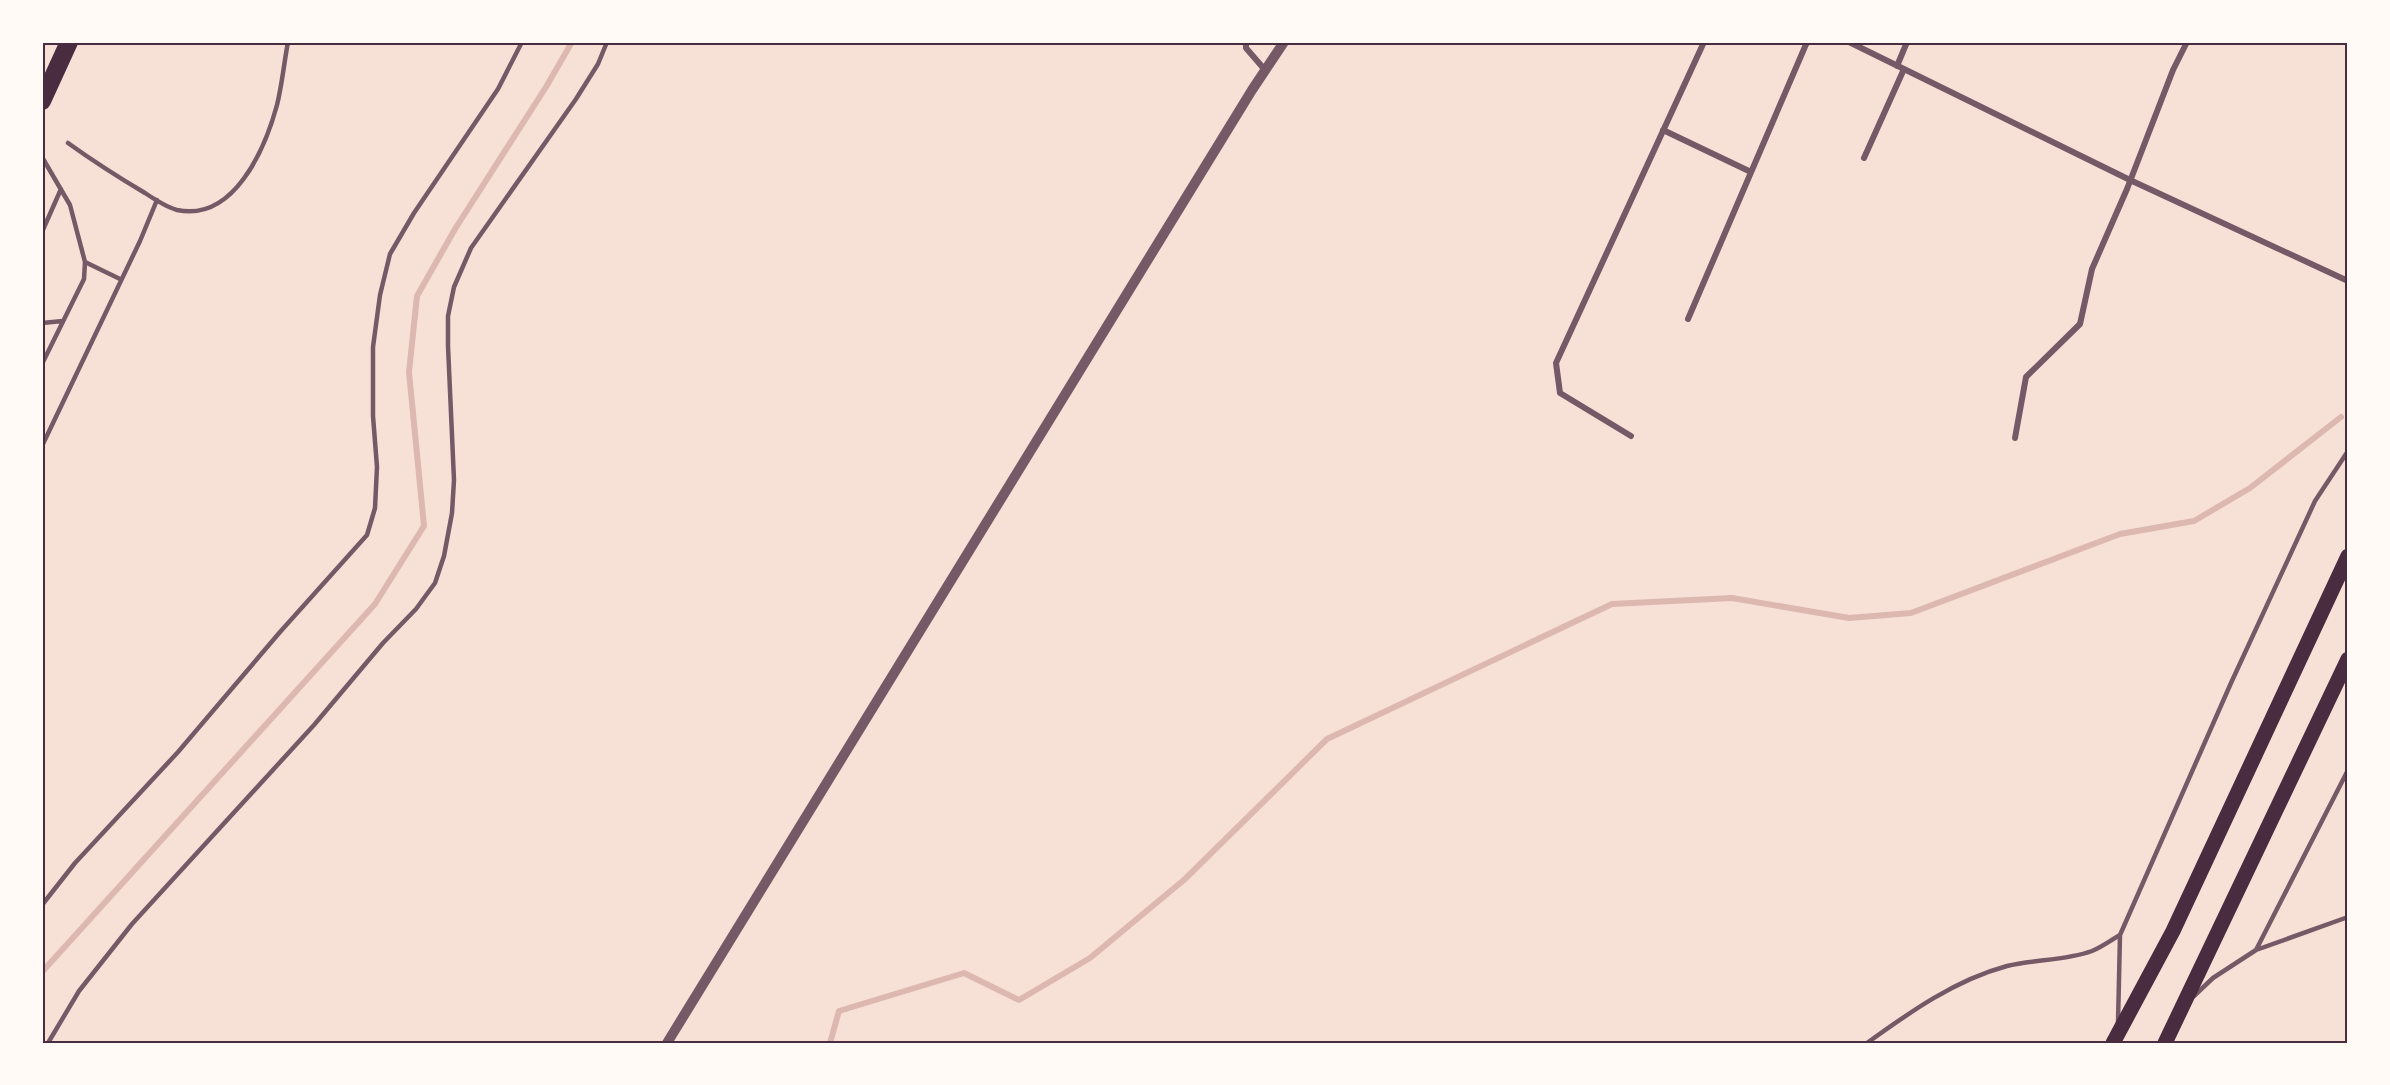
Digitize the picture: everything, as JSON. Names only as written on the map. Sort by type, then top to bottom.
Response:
[{"type":"highway","points":[[42,100],[69,42]]},
{"type":"main road","points":[[2115,1039],[2173,931],[2348,556]]},
{"type":"main road","points":[[2165,1043],[2348,658]]},
{"type":"street","points":[[1246,42],[1246,48],[1265,70]]},
{"type":"street","points":[[667,1043],[1284,42]]},
{"type":"street","points":[[1631,436],[1560,393],[1556,363],[1704,42]]},
{"type":"street","points":[[1688,319],[1807,42]]},
{"type":"street","points":[[1849,42],[2130,180],[2348,281]]},
{"type":"street","points":[[1897,66],[1907,42]]},
{"type":"street","points":[[2015,438],[2026,377],[2080,324],[2092,269],[2173,70],[2187,42]]},
{"type":"street","points":[[1864,158],[1904,69]]},
{"type":"street","points":[[1663,130],[1751,172]]},
{"type":"lane","points":[[68,143],[110,172],[175,210],[195,212],[217,204],[234,190],[253,168],[277,105],[288,42]]},
{"type":"lane","points":[[42,905],[75,863],[178,752],[280,632],[367,535],[375,508],[377,467],[373,416],[373,347],[380,296],[390,254],[438,177],[498,89],[522,42]]},
{"type":"lane","points":[[48,1043],[79,991],[132,924],[314,725],[416,609],[435,583],[444,556],[452,513],[454,480],[447,346],[448,316],[454,287],[471,248],[576,99],[598,64],[607,42]]},
{"type":"lane","points":[[42,157],[70,205],[85,262],[84,279],[42,364]]},
{"type":"lane","points":[[42,232],[61,189]]},
{"type":"lane","points":[[42,446],[140,241],[157,200]]},
{"type":"lane","points":[[85,262],[120,279]]},
{"type":"lane","points":[[42,323],[63,321]]},
{"type":"lane","points":[[2115,1039],[2121,935],[2231,683],[2314,501],[2348,451]]},
{"type":"lane","points":[[2256,950],[2348,770]]},
{"type":"lane","points":[[2183,1006],[2213,978],[2256,950],[2348,917]]},
{"type":"lane","points":[[1868,1043],[1943,993],[1977,975],[2009,966],[2093,951],[2121,935]]},
{"type":"waterway","points":[[42,972],[375,604],[424,526],[409,372],[417,296],[455,229],[546,87],[572,42]]},
{"type":"waterway","points":[[830,1043],[839,1011],[964,973],[1019,1000],[1090,958],[1185,879],[1327,739],[1612,604],[1732,598],[1849,618],[1911,613],[2120,534],[2194,521],[2250,488],[2341,417]]}]
